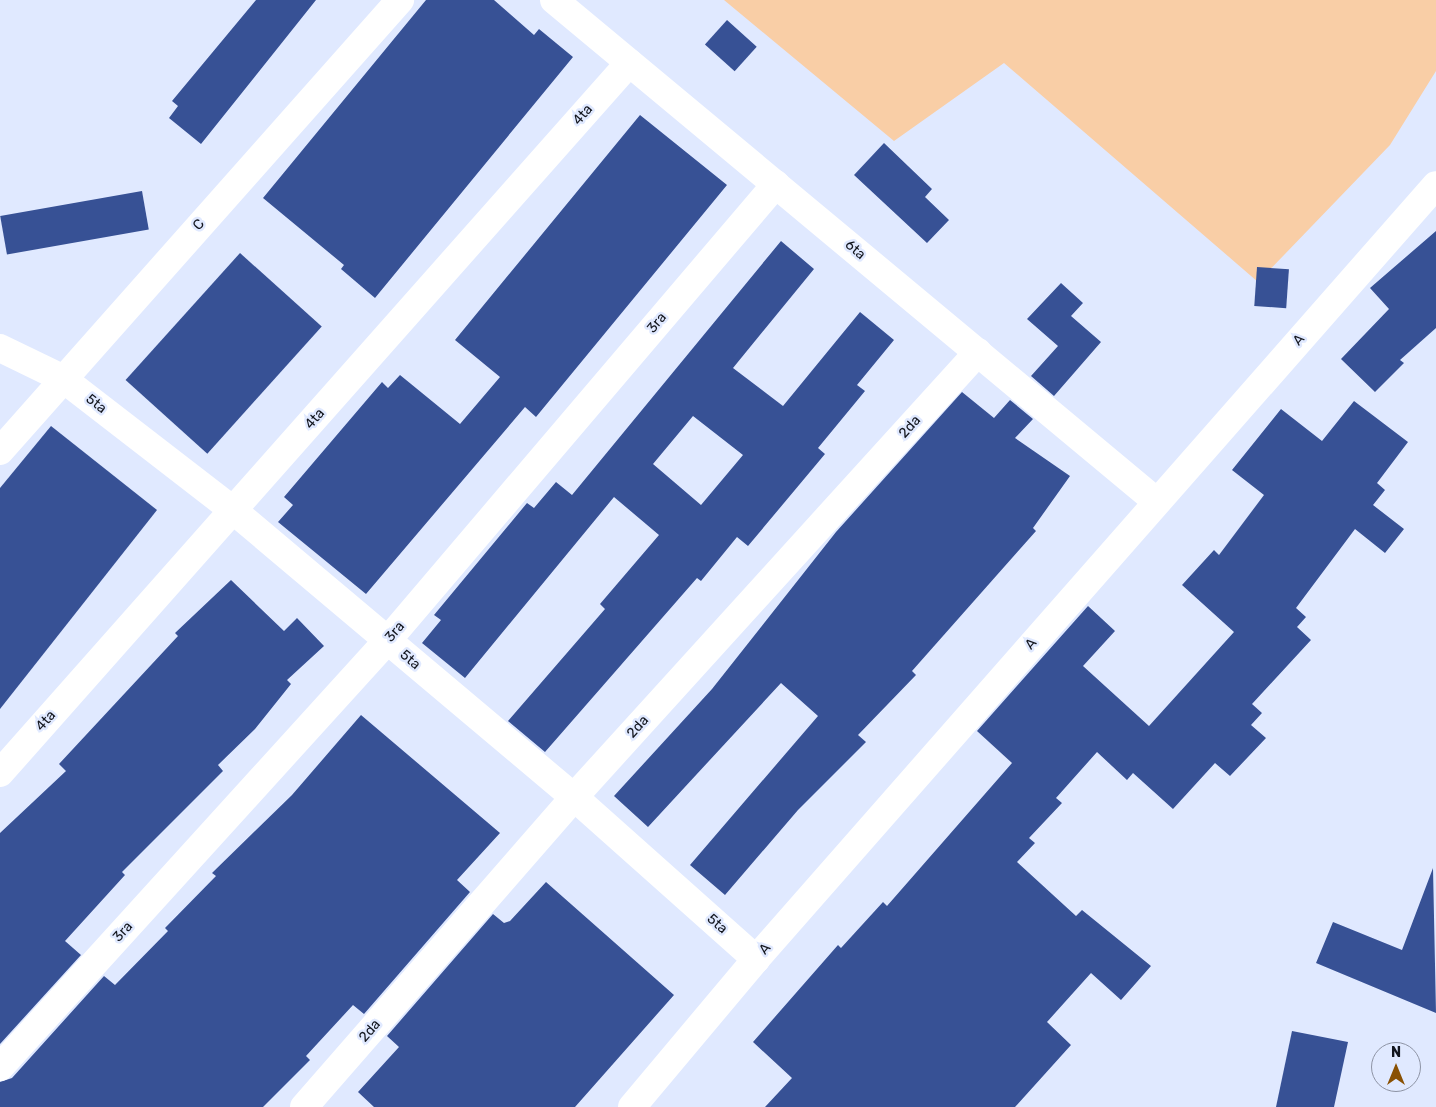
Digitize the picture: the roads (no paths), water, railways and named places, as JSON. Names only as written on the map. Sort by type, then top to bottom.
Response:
[{"type":"street","name":"C","points":[[0,451],[62,378],[400,0]]},
{"type":"street","name":"6ta","points":[[554,0],[1156,501]]},
{"type":"street","name":"4ta","points":[[0,773],[234,511],[629,62]]},
{"type":"street","name":"3ra","points":[[0,1067],[387,641],[776,184]]},
{"type":"street","name":"A","points":[[632,1107],[756,959],[1156,501],[1436,186]]},
{"type":"street","name":"5ta","points":[[0,348],[62,378],[234,511],[574,798],[756,959]]},
{"type":"street","name":"2da","points":[[304,1107],[574,798],[978,352]]}]
